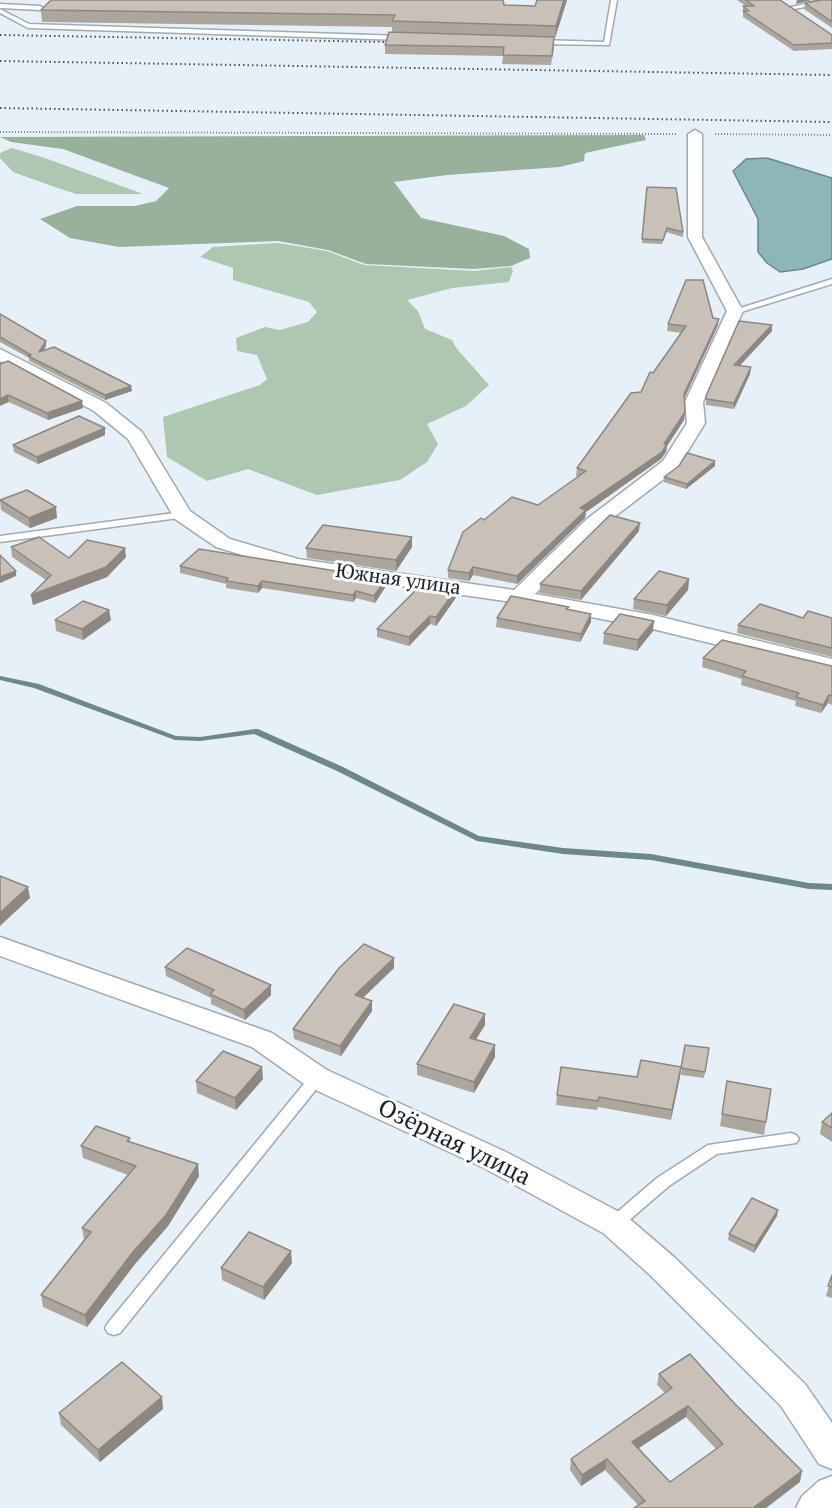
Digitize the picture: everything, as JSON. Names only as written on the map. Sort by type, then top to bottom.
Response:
[{"type":"street","points":[[780,0],[807,19]]},
{"type":"street","points":[[519,597],[594,523],[670,465],[696,423],[694,402],[735,311],[695,237],[695,134]]},
{"type":"street","name":"Южная улица","points":[[0,354],[100,407],[135,436],[182,515],[223,543],[295,565],[519,597],[653,622],[832,666]]},
{"type":"street","name":"Озёрная улица","points":[[0,946],[262,1040],[317,1078],[495,1160],[614,1224],[662,1266],[793,1395],[832,1453]]},
{"type":"street","points":[[815,1508],[832,1493]]},
{"type":"lane","points":[[536,42],[607,44],[614,0]]},
{"type":"lane","points":[[790,8],[830,0]]},
{"type":"lane","points":[[0,6],[40,8]]},
{"type":"lane","points":[[0,11],[28,26],[406,38]]},
{"type":"lane","points":[[0,19],[14,18]]},
{"type":"lane","points":[[735,311],[832,280]]},
{"type":"lane","points":[[0,539],[182,515]]},
{"type":"lane","points":[[114,1328],[317,1078]]},
{"type":"lane","points":[[614,1224],[663,1182],[713,1149],[791,1139]]},
{"type":"path","points":[[0,132],[832,135]]},
{"type":"shaded area","points":[[644,135],[646,140],[585,153],[584,161],[560,167],[447,175],[394,182],[421,218],[504,236],[529,249],[530,258],[511,266],[474,269],[366,264],[328,250],[278,241],[119,247],[70,238],[40,219],[77,206],[135,206],[156,201],[169,188],[63,149],[11,142],[0,137]]},
{"type":"shaded area","points":[[12,148],[143,194],[76,194],[52,186],[13,172],[0,158],[0,153]]},
{"type":"shaded area","points":[[767,158],[832,178],[832,259],[803,269],[780,272],[767,263],[758,252],[758,219],[733,171],[746,159]]},
{"type":"shaded area","points":[[278,243],[327,251],[364,265],[474,271],[511,267],[513,271],[509,282],[452,288],[407,300],[418,311],[425,329],[452,340],[457,349],[489,385],[466,406],[427,424],[438,444],[427,462],[400,480],[317,495],[248,469],[207,481],[167,457],[163,417],[260,385],[267,379],[257,355],[237,351],[236,338],[265,327],[280,330],[308,322],[317,312],[309,302],[233,280],[233,268],[200,257],[213,247]]},
{"type":"building","points":[[51,0],[503,0],[504,5],[535,6],[537,0],[564,0],[556,26],[392,21],[395,15],[41,10]]},
{"type":"building","points":[[746,0],[780,0],[832,35],[832,43],[794,45],[743,11],[749,11],[743,6],[754,6]]},
{"type":"building","points":[[832,0],[832,22],[805,3]]},
{"type":"building","points":[[389,32],[554,37],[552,56],[503,55],[504,47],[385,45]]},
{"type":"building","points":[[647,187],[676,188],[683,232],[667,228],[663,240],[642,239]]},
{"type":"building","points":[[686,280],[703,280],[713,318],[719,319],[684,394],[685,412],[664,444],[667,444],[662,452],[580,508],[586,510],[517,576],[473,567],[469,573],[448,570],[463,532],[481,518],[484,520],[512,497],[538,505],[586,471],[577,468],[631,393],[641,392],[650,372],[653,373],[686,326],[668,324]]},
{"type":"building","points":[[0,314],[46,341],[39,352],[54,347],[131,386],[105,395],[28,356],[31,355],[0,337]]},
{"type":"building","points":[[739,321],[772,325],[734,365],[751,367],[734,403],[706,399],[706,396]]},
{"type":"building","points":[[8,361],[82,401],[47,413],[8,395],[0,399],[0,364]]},
{"type":"building","points":[[79,416],[105,428],[37,457],[13,445]]},
{"type":"building","points":[[687,453],[715,461],[687,484],[664,477],[679,466]]},
{"type":"building","points":[[27,490],[56,507],[29,518],[0,500]]},
{"type":"building","points":[[610,515],[640,523],[581,591],[540,584]]},
{"type":"building","points":[[323,525],[412,537],[396,560],[306,548]]},
{"type":"building","points":[[39,537],[69,558],[87,540],[125,548],[106,567],[31,595],[51,575],[11,547]]},
{"type":"building","points":[[199,549],[386,579],[374,596],[356,591],[353,595],[262,581],[258,586],[226,581],[228,578],[180,566]]},
{"type":"building","points":[[0,555],[16,571],[0,577]]},
{"type":"building","points":[[659,571],[689,579],[667,605],[634,599]]},
{"type":"building","points":[[442,586],[457,588],[436,617],[430,616],[409,637],[377,629],[417,589],[439,594]]},
{"type":"building","points":[[511,596],[569,607],[566,609],[591,614],[581,634],[497,618]]},
{"type":"building","points":[[83,601],[109,610],[82,629],[55,620]]},
{"type":"building","points":[[760,604],[803,618],[808,611],[832,618],[832,648],[738,625]]},
{"type":"building","points":[[620,614],[654,621],[638,640],[604,633]]},
{"type":"building","points":[[722,640],[832,666],[832,696],[829,695],[823,705],[796,697],[799,693],[742,676],[746,671],[703,658]]},
{"type":"building","points":[[0,876],[28,887],[0,913]]},
{"type":"building","points":[[364,944],[394,958],[355,995],[372,1001],[340,1046],[293,1029],[339,968]]},
{"type":"building","points":[[187,948],[271,985],[244,1010],[210,994],[214,990],[165,967]]},
{"type":"building","points":[[454,1004],[485,1014],[470,1038],[495,1045],[474,1082],[417,1064]]},
{"type":"building","points":[[685,1045],[709,1048],[705,1072],[681,1068]]},
{"type":"building","points":[[223,1051],[262,1067],[235,1098],[196,1081]]},
{"type":"building","points":[[641,1060],[681,1067],[672,1110],[599,1097],[598,1101],[557,1095],[561,1067],[637,1077]]},
{"type":"building","points":[[727,1081],[771,1089],[766,1122],[722,1114]]},
{"type":"building","points":[[832,1113],[832,1128],[822,1122]]},
{"type":"building","points":[[96,1126],[130,1138],[127,1141],[198,1164],[166,1215],[133,1252],[85,1315],[41,1295],[91,1232],[82,1228],[136,1166],[81,1146]]},
{"type":"building","points":[[752,1198],[778,1210],[755,1246],[729,1234]]},
{"type":"building","points":[[249,1232],[291,1251],[263,1287],[221,1268]]},
{"type":"building","points":[[832,1275],[832,1287],[828,1286]]},
{"type":"building","points":[[690,1354],[733,1402],[802,1471],[753,1508],[634,1508],[645,1501],[607,1459],[582,1475],[571,1459],[672,1388],[659,1374]],"holes":[[[688,1406],[723,1444],[670,1482],[632,1442]]]},
{"type":"building","points":[[122,1362],[162,1397],[98,1450],[59,1413]]},
{"type":"waterway","points":[[0,678],[36,686],[175,738],[200,739],[255,731],[340,769],[477,838],[563,851],[651,857],[809,886],[832,887]]},
{"type":"railway","points":[[0,35],[389,42]]},
{"type":"railway","points":[[0,61],[832,75]]},
{"type":"railway","points":[[0,108],[832,122]]}]
